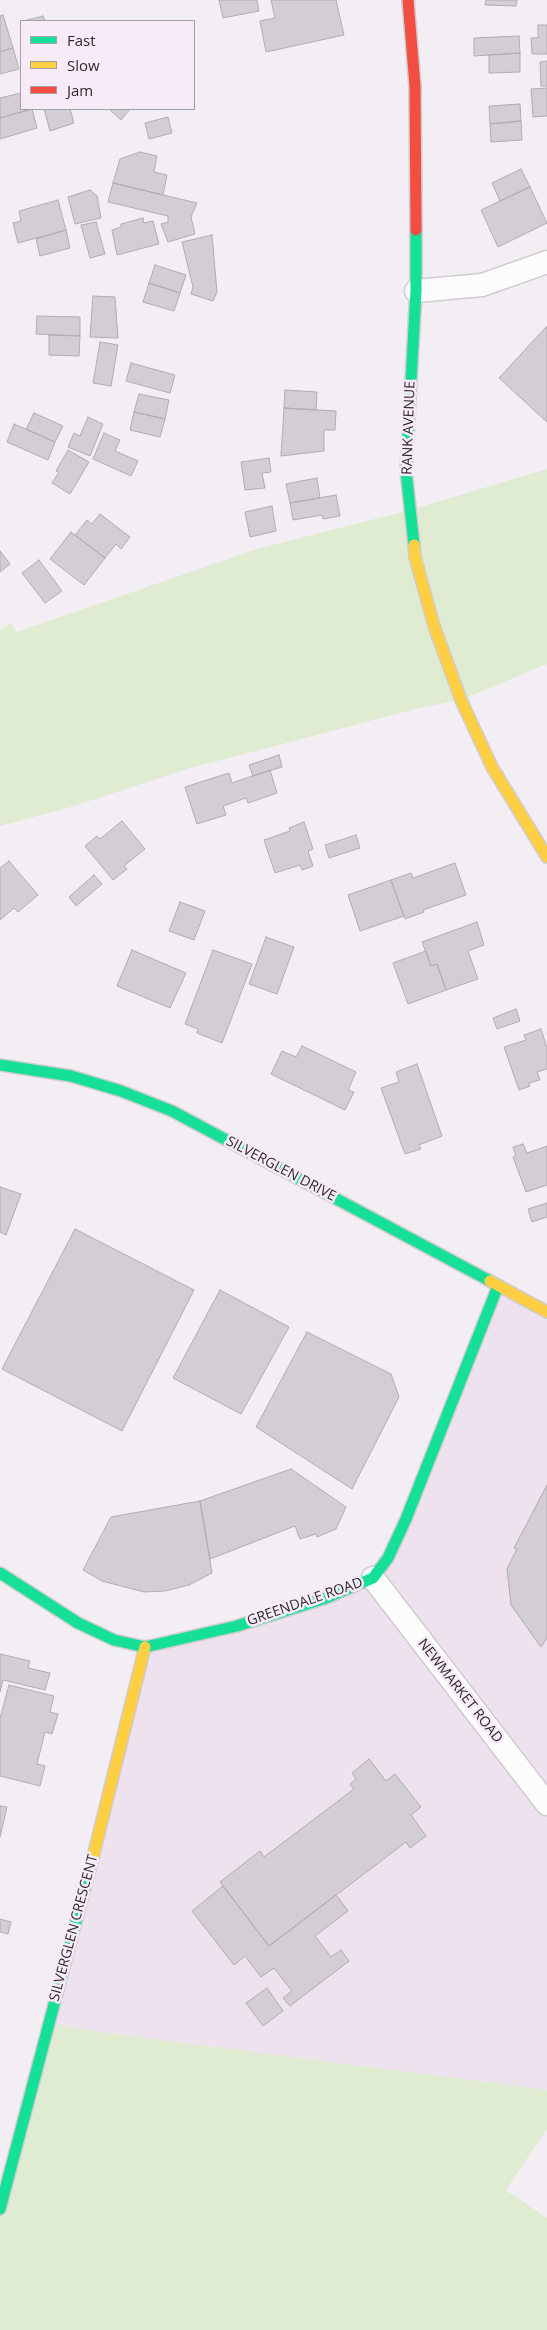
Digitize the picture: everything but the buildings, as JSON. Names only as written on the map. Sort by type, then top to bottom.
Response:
[{"type":"street","name":"RANK AVENUE","points":[[408,0],[415,86],[416,291],[406,471],[415,557],[434,626],[462,700],[492,767],[547,857]]},
{"type":"street","points":[[416,291],[482,285],[547,262]]},
{"type":"street","name":"SILVERGLEN DRIVE","points":[[0,1065],[71,1076],[121,1091],[172,1111],[547,1312]]},
{"type":"street","name":"GREENDALE ROAD","points":[[0,1573],[78,1623],[114,1640],[145,1647],[237,1626],[326,1598],[374,1578],[388,1558],[406,1519],[498,1286]]},
{"type":"street","name":"NEWMARKET ROAD","points":[[374,1578],[547,1804]]},
{"type":"street","name":"SILVERGLEN CRESCENT","points":[[0,2209],[96,1847],[145,1647]]},
{"type":"shaded area","points":[[498,1286],[547,1313],[547,2090],[92,2031],[50,2023],[146,1646],[373,1578]]},
{"type":"green space","points":[[547,469],[547,664],[463,699],[412,710],[187,769],[71,807],[0,826],[0,630],[11,623],[17,632],[257,549],[410,510]]},
{"type":"green space","points":[[50,2023],[92,2031],[547,2090],[547,2129],[506,2190],[547,2218],[547,2330],[0,2330],[0,2206]]},
{"type":"traffic: fast","points":[[414,545],[406,471],[416,291],[416,230]]},
{"type":"traffic: fast","points":[[0,1065],[71,1076],[121,1091],[172,1111],[490,1281]]},
{"type":"traffic: fast","points":[[0,1573],[78,1623],[114,1640],[145,1647],[237,1626],[326,1598],[373,1578],[388,1558],[406,1519],[498,1286]]},
{"type":"traffic: fast","points":[[0,2209],[93,1857]]},
{"type":"traffic: slow","points":[[414,545],[415,557],[434,626],[461,700],[492,767],[547,857]]},
{"type":"traffic: slow","points":[[490,1281],[547,1312]]},
{"type":"traffic: slow","points":[[93,1857],[145,1647]]},
{"type":"traffic: jam","points":[[408,0],[415,86],[416,230]]}]
